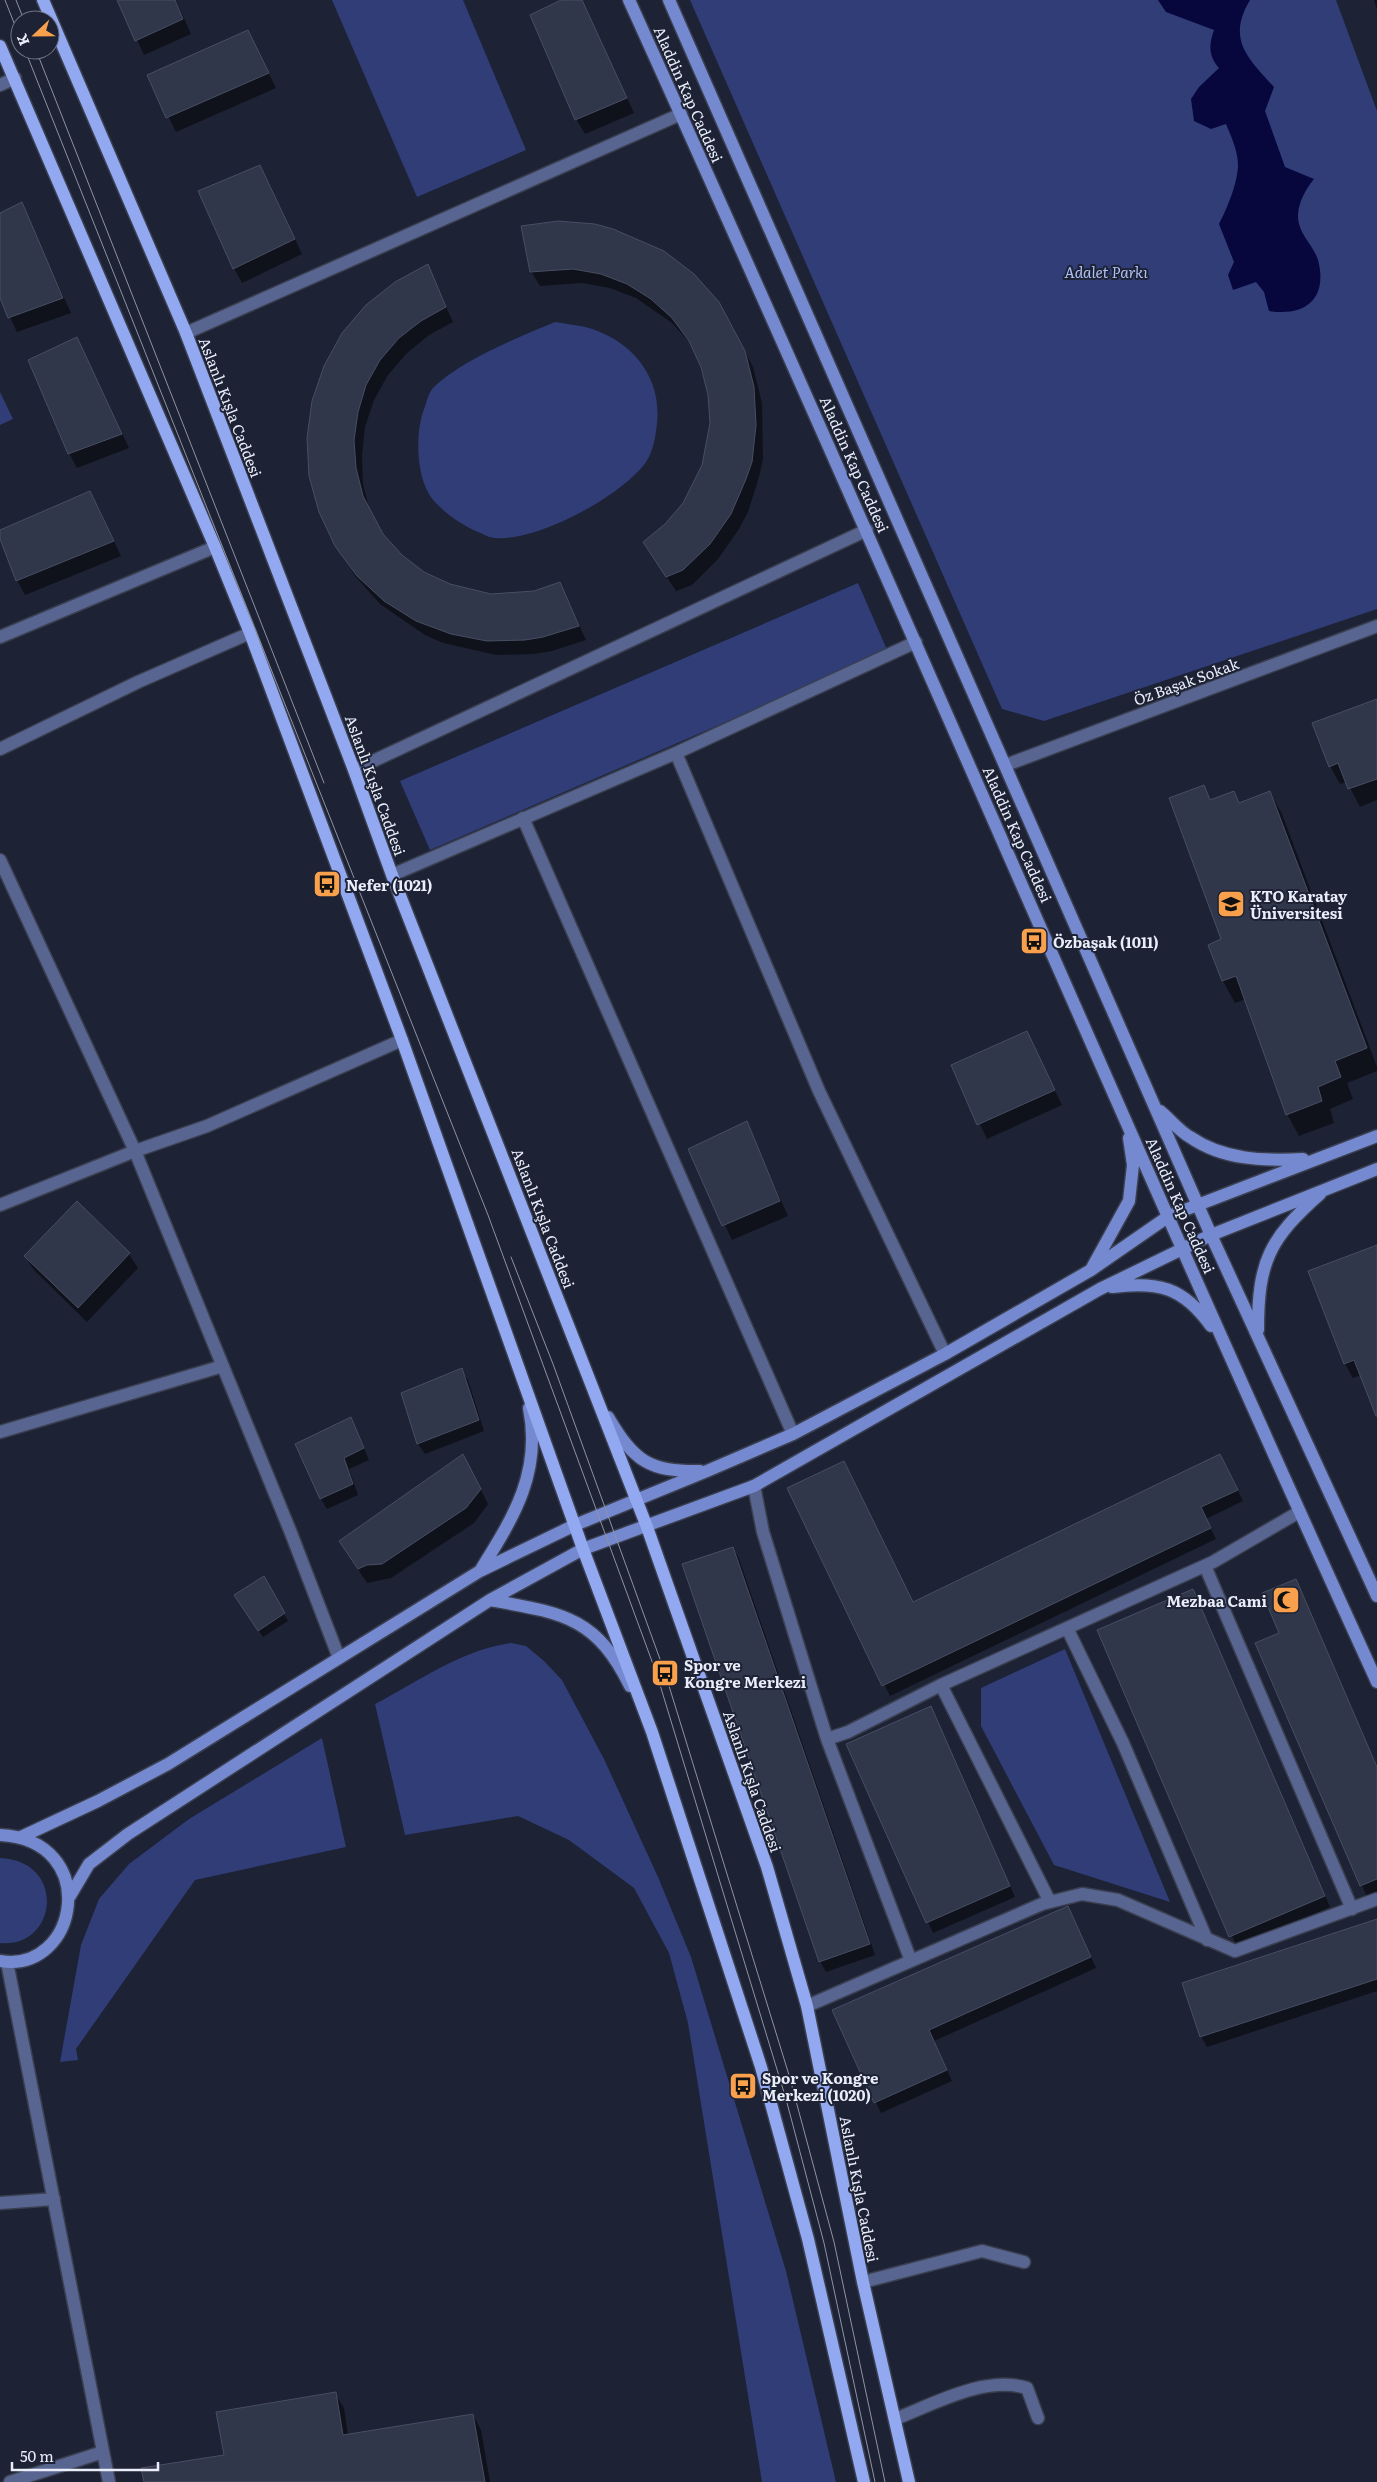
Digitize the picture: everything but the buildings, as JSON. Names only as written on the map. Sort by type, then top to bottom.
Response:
[{"type":"main road","name":"Aslanlı Kışla Caddesi","points":[[43,0],[186,332],[354,770],[392,875],[637,1501],[767,1868],[807,2006],[862,2282],[909,2482]]},
{"type":"main road","points":[[0,46],[216,547],[250,634],[402,1040],[525,1389],[652,1732],[761,2067],[808,2240],[864,2482]]},
{"type":"street","name":"Aladdin Kap Caddesi","points":[[629,0],[916,642],[1299,1512],[1377,1682]]},
{"type":"street","name":"Aladdin Kap Caddesi","points":[[669,0],[1157,1108],[1211,1235],[1377,1594]]},
{"type":"street","points":[[0,85],[15,78]]},
{"type":"street","points":[[186,332],[681,114]]},
{"type":"street","points":[[354,770],[866,530]]},
{"type":"street","points":[[0,637],[216,547]]},
{"type":"street","name":"Öz Başak Sokak","points":[[1006,765],[1377,626]]},
{"type":"street","points":[[0,749],[138,682],[250,634]]},
{"type":"street","points":[[392,875],[676,753],[916,642]]},
{"type":"street","points":[[676,753],[819,1091],[945,1354]]},
{"type":"street","points":[[523,818],[793,1434]]},
{"type":"street","points":[[0,860],[135,1151],[291,1533],[339,1658]]},
{"type":"street","points":[[0,1205],[135,1151],[207,1126],[402,1040]]},
{"type":"street","points":[[1157,1108],[1189,1137],[1227,1155],[1272,1161],[1316,1159]]},
{"type":"street","points":[[1091,1270],[1129,1201],[1133,1166],[1126,1120]]},
{"type":"street","points":[[21,1837],[98,1801],[168,1764],[480,1571],[575,1525],[707,1472],[793,1434],[945,1354],[1091,1270],[1168,1216],[1377,1136]]},
{"type":"street","points":[[109,2482],[54,2199],[4,1961],[23,1960],[43,1951],[58,1936],[67,1916],[70,1896],[89,1864],[128,1834],[490,1600],[583,1549],[754,1486],[1100,1289],[1211,1235],[1377,1169]]},
{"type":"street","points":[[1258,1335],[1258,1291],[1269,1252],[1293,1218],[1328,1188]]},
{"type":"street","points":[[1100,1289],[1139,1283],[1174,1290],[1202,1314],[1227,1348]]},
{"type":"street","points":[[0,1432],[223,1366]]},
{"type":"street","points":[[480,1571],[513,1518],[528,1476],[533,1430],[525,1389]]},
{"type":"street","points":[[600,1405],[624,1444],[643,1460],[670,1472],[707,1472]]},
{"type":"street","points":[[754,1486],[763,1532],[827,1739],[911,1961]]},
{"type":"street","points":[[827,1739],[848,1732],[941,1685],[1205,1566],[1299,1512]]},
{"type":"street","points":[[1205,1566],[1352,1909]]},
{"type":"street","points":[[490,1600],[538,1608],[570,1619],[596,1635],[617,1660],[652,1732]]},
{"type":"street","points":[[1067,1628],[1123,1743],[1207,1940]]},
{"type":"street","points":[[941,1685],[1050,1902]]},
{"type":"street","points":[[0,1836],[21,1837],[40,1845],[55,1858],[65,1876],[70,1896]]},
{"type":"street","points":[[807,2006],[1050,1902],[1082,1894],[1118,1900],[1235,1951],[1377,1899]]},
{"type":"street","points":[[0,2204],[54,2199]]},
{"type":"street","points":[[862,2282],[982,2251],[1024,2262]]},
{"type":"street","points":[[895,2419],[980,2387],[1000,2384],[1027,2388],[1038,2418]]},
{"type":"street","points":[[10,2482],[103,2452]]},
{"type":"green space","points":[[332,0],[463,0],[526,150],[417,197]]},
{"type":"green space","name":"Adalet Parkı","points":[[690,0],[1336,0],[1377,111],[1377,609],[1044,721],[1002,709]]},
{"type":"green space","points":[[555,322],[585,327],[604,334],[631,352],[641,363],[655,391],[657,428],[655,438],[646,462],[618,489],[599,502],[555,525],[533,533],[513,537],[491,537],[455,519],[435,502],[429,493],[424,483],[419,458],[420,422],[431,390],[445,378],[491,350]]},
{"type":"green space","points":[[0,392],[13,419],[0,425]]},
{"type":"green space","points":[[858,583],[888,652],[430,850],[400,781]]},
{"type":"green space","points":[[511,1643],[526,1646],[562,1680],[604,1759],[658,1877],[691,1957],[786,2271],[836,2482],[762,2482],[688,2023],[669,1953],[634,1888],[569,1840],[518,1816],[405,1835],[375,1704],[458,1659],[493,1646]]},
{"type":"green space","points":[[1065,1649],[1170,1902],[1054,1865],[981,1726],[981,1688]]},
{"type":"green space","points":[[322,1738],[346,1847],[195,1880],[76,2049],[78,2060],[60,2062],[81,1945],[99,1899],[129,1864],[189,1819]]},
{"type":"green space","points":[[0,1858],[22,1863],[37,1873],[45,1888],[47,1904],[43,1920],[34,1933],[19,1941],[0,1943]]},
{"type":"shaded area","points":[[1158,0],[1250,0],[1243,14],[1240,38],[1249,58],[1274,87],[1265,111],[1285,167],[1314,179],[1301,200],[1298,221],[1316,254],[1320,273],[1320,285],[1317,294],[1303,308],[1294,311],[1269,311],[1264,292],[1256,282],[1233,290],[1228,275],[1234,262],[1219,224],[1229,203],[1238,172],[1237,154],[1226,124],[1211,129],[1194,121],[1191,99],[1199,87],[1219,68],[1210,50],[1214,30],[1166,12]]},
{"type":"tram line","points":[[5,0],[10,13]]},
{"type":"tram line","points":[[16,0],[20,10]]},
{"type":"tram line","points":[[29,60],[488,1215],[657,1675],[786,2099],[824,2243],[875,2482]]},
{"type":"tram line","points":[[40,60],[324,783]]},
{"type":"tram line","points":[[511,1257],[553,1364],[665,1673],[789,2075],[834,2242],[885,2482]]},
{"type":"place","name":"Nefer (1021)","points":[[327,884]]},
{"type":"place","name":"KTO Karatay Üniversitesi","points":[[1231,904]]},
{"type":"place","name":"Özbaşak (1011)","points":[[1034,941]]},
{"type":"place","name":"Mezbaa Cami","points":[[1286,1600]]},
{"type":"place","name":"Spor ve Kongre Merkezi","points":[[665,1673]]},
{"type":"place","name":"Spor ve Kongre Merkezi (1020)","points":[[743,2086]]}]
